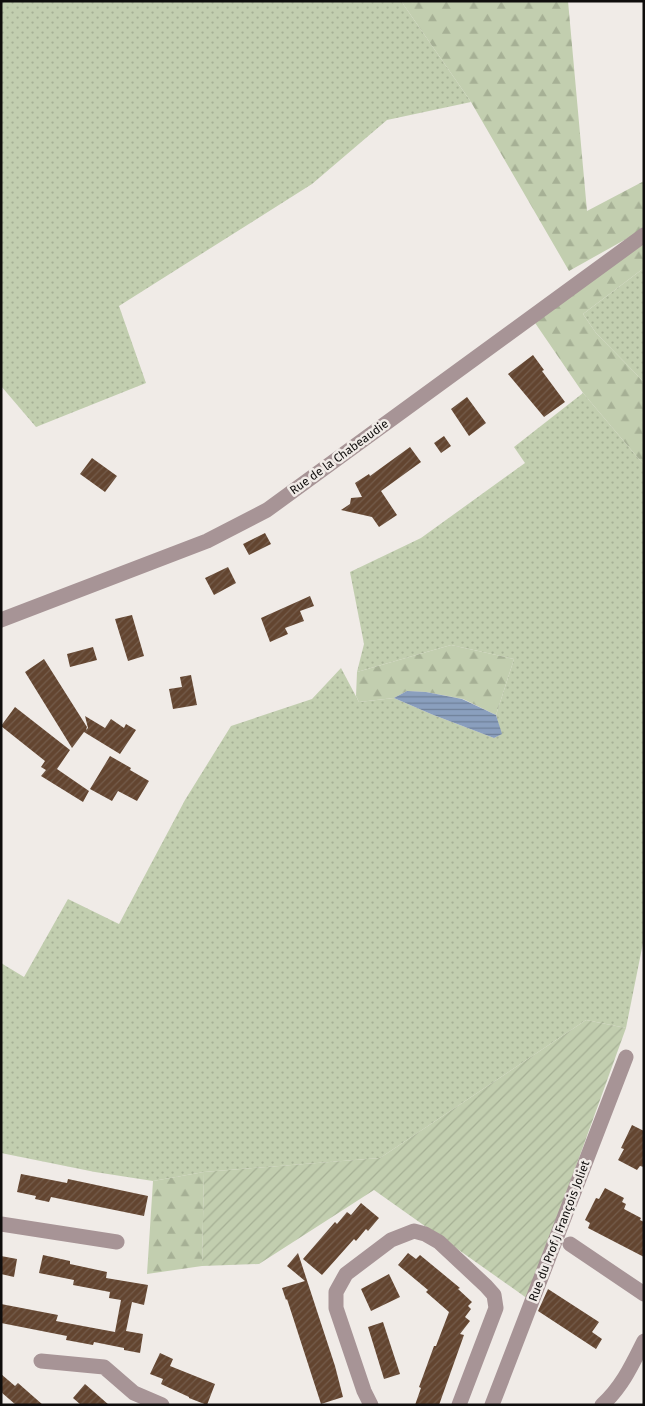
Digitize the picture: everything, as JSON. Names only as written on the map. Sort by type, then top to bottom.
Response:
[{"type":"street","name":"Rue de la Chabeaudie","points":[[1,620],[207,541],[267,510],[644,235]]},
{"type":"street","name":"Rue du Prof J François Joliet","points":[[492,1405],[626,1058]]},
{"type":"street","points":[[1,1224],[117,1242]]},
{"type":"street","points":[[371,1405],[364,1392],[336,1308],[336,1292],[346,1274],[391,1240],[414,1231],[426,1234],[439,1242],[494,1295],[496,1308],[459,1405]]},
{"type":"street","points":[[570,1244],[644,1294]]},
{"type":"street","points":[[602,1405],[622,1384],[644,1341]]},
{"type":"street","points":[[41,1362],[104,1367],[134,1393],[162,1405]]},
{"type":"green space","points":[[1,1],[401,1],[471,102],[387,120],[312,184],[119,306],[146,383],[36,427],[1,386]]},
{"type":"green space","points":[[401,1],[568,1],[587,211],[644,181],[644,229],[569,271],[471,102]]},
{"type":"green space","points":[[644,235],[644,268],[583,314],[596,333],[643,381],[644,465],[583,393],[531,317]]},
{"type":"green space","points":[[644,268],[644,382],[596,333],[583,314]]},
{"type":"green space","points":[[583,393],[644,465],[644,938],[626,1028],[586,1020],[380,1158],[204,1172],[153,1181],[95,1172],[1,1153],[1,963],[24,977],[68,899],[119,924],[185,800],[231,726],[312,699],[341,668],[359,702],[394,698],[494,738],[501,734],[496,715],[514,659],[451,645],[357,672],[364,644],[350,572],[421,538],[525,463],[514,447]]},
{"type":"green space","points":[[451,645],[514,659],[496,715],[463,699],[426,692],[407,691],[394,698],[359,702],[356,696],[357,672]]},
{"type":"green space","points":[[586,1020],[626,1028],[528,1299],[374,1190],[259,1264],[202,1266],[204,1172],[380,1158]]},
{"type":"green space","points":[[204,1172],[202,1266],[147,1274],[153,1181]]},
{"type":"water","points":[[407,691],[426,692],[462,699],[496,715],[502,734],[494,738],[394,698]]},
{"type":"building","points":[[533,355],[544,370],[542,371],[565,402],[544,417],[508,374]]},
{"type":"building","points":[[467,397],[486,423],[469,436],[451,409]]},
{"type":"building","points":[[444,436],[451,446],[441,453],[434,443]]},
{"type":"building","points":[[410,447],[421,462],[381,491],[397,515],[379,527],[372,517],[341,510],[350,504],[351,498],[362,497],[355,483],[369,474],[370,476]]},
{"type":"building","points":[[92,458],[117,476],[105,492],[80,474]]},
{"type":"building","points":[[265,533],[271,544],[249,555],[243,544]]},
{"type":"building","points":[[228,567],[236,583],[214,595],[205,578]]},
{"type":"building","points":[[310,596],[314,606],[300,611],[304,621],[285,628],[288,634],[270,642],[261,618]]},
{"type":"building","points":[[132,615],[144,656],[128,661],[115,619]]},
{"type":"building","points":[[93,647],[97,660],[70,667],[67,654]]},
{"type":"building","points":[[44,659],[87,727],[86,730],[88,728],[85,716],[105,728],[111,719],[124,728],[126,724],[136,730],[120,754],[84,732],[72,748],[25,672]]},
{"type":"building","points":[[191,675],[197,705],[173,709],[169,689],[182,687],[180,677]]},
{"type":"building","points":[[15,707],[70,750],[57,769],[89,791],[83,802],[41,776],[46,770],[41,767],[45,761],[1,726]]},
{"type":"building","points":[[110,756],[149,781],[137,801],[118,791],[112,801],[90,789]]},
{"type":"building","points":[[632,1125],[644,1131],[644,1167],[640,1166],[637,1170],[618,1160],[624,1149],[621,1148]]},
{"type":"building","points":[[21,1174],[67,1183],[68,1179],[148,1196],[144,1216],[51,1197],[49,1202],[35,1199],[36,1196],[17,1192]]},
{"type":"building","points":[[605,1188],[624,1198],[622,1202],[626,1204],[624,1209],[641,1218],[640,1220],[644,1222],[644,1257],[588,1228],[590,1223],[585,1220],[596,1198],[599,1199]]},
{"type":"building","points":[[361,1203],[379,1218],[368,1231],[366,1229],[356,1241],[354,1239],[322,1275],[303,1259],[335,1222],[337,1224],[347,1212],[351,1215]]},
{"type":"building","points":[[298,1253],[335,1366],[343,1397],[321,1404],[282,1288],[305,1281],[287,1266]]},
{"type":"building","points":[[408,1253],[416,1259],[420,1255],[460,1288],[458,1289],[472,1302],[468,1306],[471,1309],[465,1317],[470,1321],[460,1334],[464,1335],[439,1405],[415,1405],[421,1388],[419,1387],[449,1312],[426,1292],[428,1290],[398,1265]]},
{"type":"building","points":[[43,1255],[70,1261],[70,1264],[107,1272],[106,1278],[148,1285],[144,1305],[132,1302],[126,1331],[143,1334],[140,1353],[94,1342],[93,1345],[66,1340],[67,1336],[1,1323],[1,1304],[58,1315],[56,1321],[115,1332],[121,1300],[109,1298],[110,1292],[73,1285],[74,1280],[39,1273]]},
{"type":"building","points":[[1,1256],[17,1259],[14,1277],[1,1274]]},
{"type":"building","points":[[389,1274],[400,1297],[371,1311],[361,1289]]},
{"type":"building","points":[[548,1289],[599,1322],[592,1332],[602,1339],[596,1349],[538,1311]]},
{"type":"building","points":[[383,1322],[400,1374],[384,1379],[368,1327]]},
{"type":"building","points":[[160,1353],[173,1359],[170,1366],[215,1384],[207,1405],[161,1384],[163,1379],[150,1374]]},
{"type":"building","points":[[1,1374],[15,1386],[18,1383],[43,1405],[16,1405],[1,1392]]},
{"type":"building","points":[[85,1384],[109,1405],[81,1405],[73,1398]]}]
